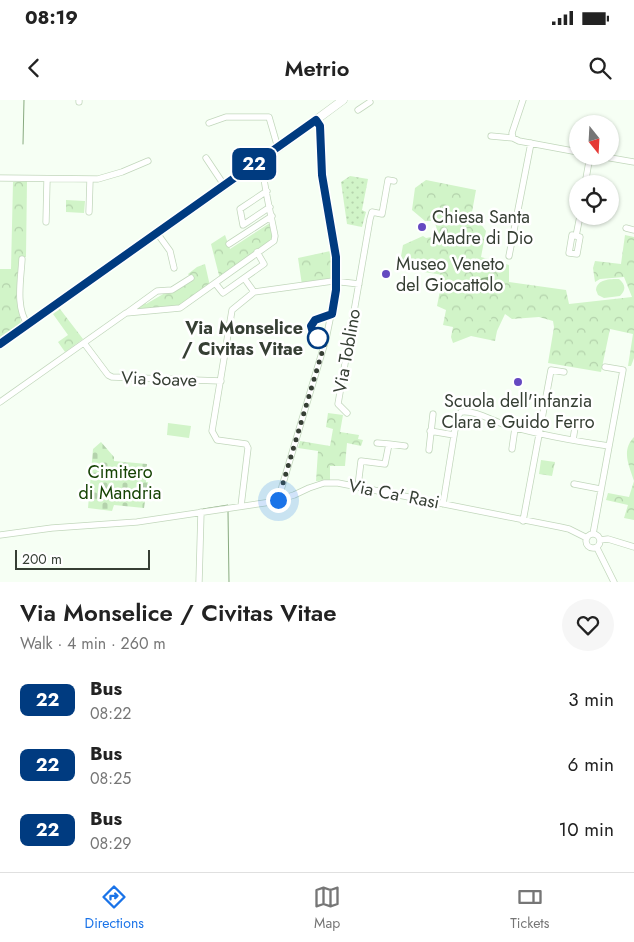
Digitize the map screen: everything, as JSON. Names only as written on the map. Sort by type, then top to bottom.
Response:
[{"type":"street","points":[[0,344],[278,148],[342,100]]},
{"type":"street","points":[[513,138],[512,132],[523,100]]},
{"type":"street","points":[[358,110],[366,102]]},
{"type":"street","points":[[209,122],[226,117],[269,117],[278,148]]},
{"type":"street","points":[[278,500],[326,339],[332,314],[336,281],[336,257],[322,175],[320,126],[316,120]]},
{"type":"street","points":[[491,136],[513,138],[519,141],[569,150]]},
{"type":"street","points":[[509,256],[531,143]]},
{"type":"street","points":[[206,158],[224,185]]},
{"type":"street","points":[[619,159],[634,162]]},
{"type":"street","points":[[0,178],[90,180],[122,172],[148,161]]},
{"type":"street","points":[[126,313],[180,308],[274,241],[275,236],[267,192],[262,170],[258,169],[257,162]]},
{"type":"street","points":[[46,222],[47,180]]},
{"type":"street","points":[[89,212],[90,180]]},
{"type":"street","name":"Via Toblino","points":[[347,413],[338,404],[372,212],[382,214],[388,180],[394,181]]},
{"type":"street","points":[[245,234],[240,209],[267,192]]},
{"type":"street","points":[[243,225],[270,207]]},
{"type":"street","points":[[229,244],[272,216]]},
{"type":"street","points":[[576,236],[578,225]]},
{"type":"street","points":[[626,228],[634,230]]},
{"type":"street","points":[[157,233],[170,251],[174,268]]},
{"type":"street","points":[[572,235],[576,236],[580,237],[577,254],[569,253],[572,235]]},
{"type":"street","points":[[215,282],[223,293],[264,264],[257,252]]},
{"type":"street","points":[[22,259],[21,305],[22,316],[28,326]]},
{"type":"street","points":[[0,402],[156,291],[172,290],[191,278]]},
{"type":"street","points":[[241,506],[248,448],[246,444],[217,440],[212,431],[232,310],[254,292],[244,278]]},
{"type":"street","name":"Via Toblino","points":[[254,292],[336,281],[359,284]]},
{"type":"street","points":[[326,339],[315,336],[311,326],[315,320],[332,314]]},
{"type":"street","name":"Via Soave","points":[[84,343],[108,375],[112,377],[221,381]]},
{"type":"street","points":[[587,538],[593,534],[623,370],[605,367]]},
{"type":"street","points":[[524,518],[551,370],[564,372]]},
{"type":"street","points":[[443,504],[458,415],[464,411],[515,428],[609,446]]},
{"type":"street","points":[[429,450],[433,414]]},
{"type":"street","points":[[573,440],[576,421]]},
{"type":"street","points":[[512,449],[515,428]]},
{"type":"street","points":[[430,430],[454,435]]},
{"type":"street","points":[[377,443],[405,446]]},
{"type":"street","points":[[358,486],[361,461],[385,464],[388,444]]},
{"type":"street","name":"Via Ca' Rasi","points":[[0,535],[52,528],[137,522],[241,506],[294,496],[324,483],[358,486],[443,504],[524,518],[569,529],[587,538],[586,542],[592,549],[597,548],[614,582]]},
{"type":"street","points":[[574,484],[600,489]]},
{"type":"street","points":[[199,582],[201,512]]},
{"type":"street","points":[[593,534],[597,535],[600,540],[597,548]]},
{"type":"street","points":[[600,540],[608,539],[634,546]]},
{"type":"green space","points":[[350,176],[368,179],[362,210],[366,212],[362,227],[347,224],[341,182]]},
{"type":"green space","points":[[426,180],[476,190],[472,212],[486,231],[481,257],[509,265],[509,282],[566,290],[569,304],[632,297],[624,277],[600,279],[595,282],[593,268],[595,261],[621,264],[625,235],[634,237],[634,358],[631,366],[628,366],[633,334],[610,329],[601,372],[548,363],[554,327],[553,321],[539,317],[512,319],[505,314],[497,331],[495,341],[471,336],[453,343],[451,337],[453,327],[443,325],[446,310],[437,306],[443,275],[399,268],[403,245],[423,236],[426,238],[431,237],[437,231],[433,221],[425,221],[412,210],[415,188]]},
{"type":"green space","points":[[27,181],[26,257],[19,258],[18,305],[21,323],[0,337],[0,269],[11,269],[13,182]]},
{"type":"green space","points":[[66,200],[85,201],[84,213],[66,212]]},
{"type":"green space","points":[[273,221],[274,241],[220,279],[211,244],[225,235],[230,249]]},
{"type":"green space","points":[[335,250],[336,281],[302,285],[298,258]]},
{"type":"green space","points":[[205,264],[210,286],[180,308],[126,313],[144,300],[146,304],[191,278],[188,274]]},
{"type":"green space","points":[[619,279],[623,283],[624,288],[620,296],[604,298],[598,295],[596,290],[601,282]]},
{"type":"green space","points":[[60,309],[83,339],[65,352],[58,342],[68,335],[53,314]]},
{"type":"green space","points":[[472,309],[492,312],[491,320],[487,320],[485,323],[473,321],[474,318],[471,317]]},
{"type":"green space","points":[[328,413],[343,415],[340,432],[359,435],[358,439],[363,440],[361,446],[347,443],[345,466],[330,466],[330,480],[316,481],[318,451],[298,448],[300,441],[330,446],[333,429],[326,427]]},
{"type":"green space","points":[[168,423],[191,426],[189,438],[167,435]]},
{"type":"green space","points":[[634,437],[634,481],[628,464],[627,453],[630,442]]},
{"type":"green space","name":"Cimitero di Mandria","points":[[101,442],[114,457],[114,461],[147,464],[146,482],[148,482],[144,508],[114,505],[112,511],[88,508],[93,449]]},
{"type":"green space","points":[[541,460],[555,462],[552,476],[539,474]]},
{"type":"green space","points":[[634,481],[634,520],[624,518],[628,505],[606,500],[608,493],[629,497]]},
{"type":"water","points":[[488,277],[494,279],[489,288],[481,292],[474,292],[476,282]]},
{"type":"waterway","points":[[23,144],[24,100]]},
{"type":"waterway","points":[[203,509],[228,505],[228,507]]},
{"type":"waterway","points":[[228,511],[229,582]]},
{"type":"bus line","name":"22","points":[[0,344],[28,326],[316,120],[320,126],[322,175],[336,257],[336,290],[332,314],[315,320],[311,326],[311,330],[318,338]]},
{"type":"place","name":"Chiesa Santa Madre di Dio","points":[[422,227]]},
{"type":"place","name":"Museo Veneto del Giocattolo","points":[[386,274]]},
{"type":"place","name":"Via Monselice / Civitas Vitae","points":[[318,338]]},
{"type":"place","name":"Scuola dell'infanzia Clara e Guido Ferro","points":[[518,382]]},
{"type":"route","points":[[278,500],[326,339],[318,338]]}]
